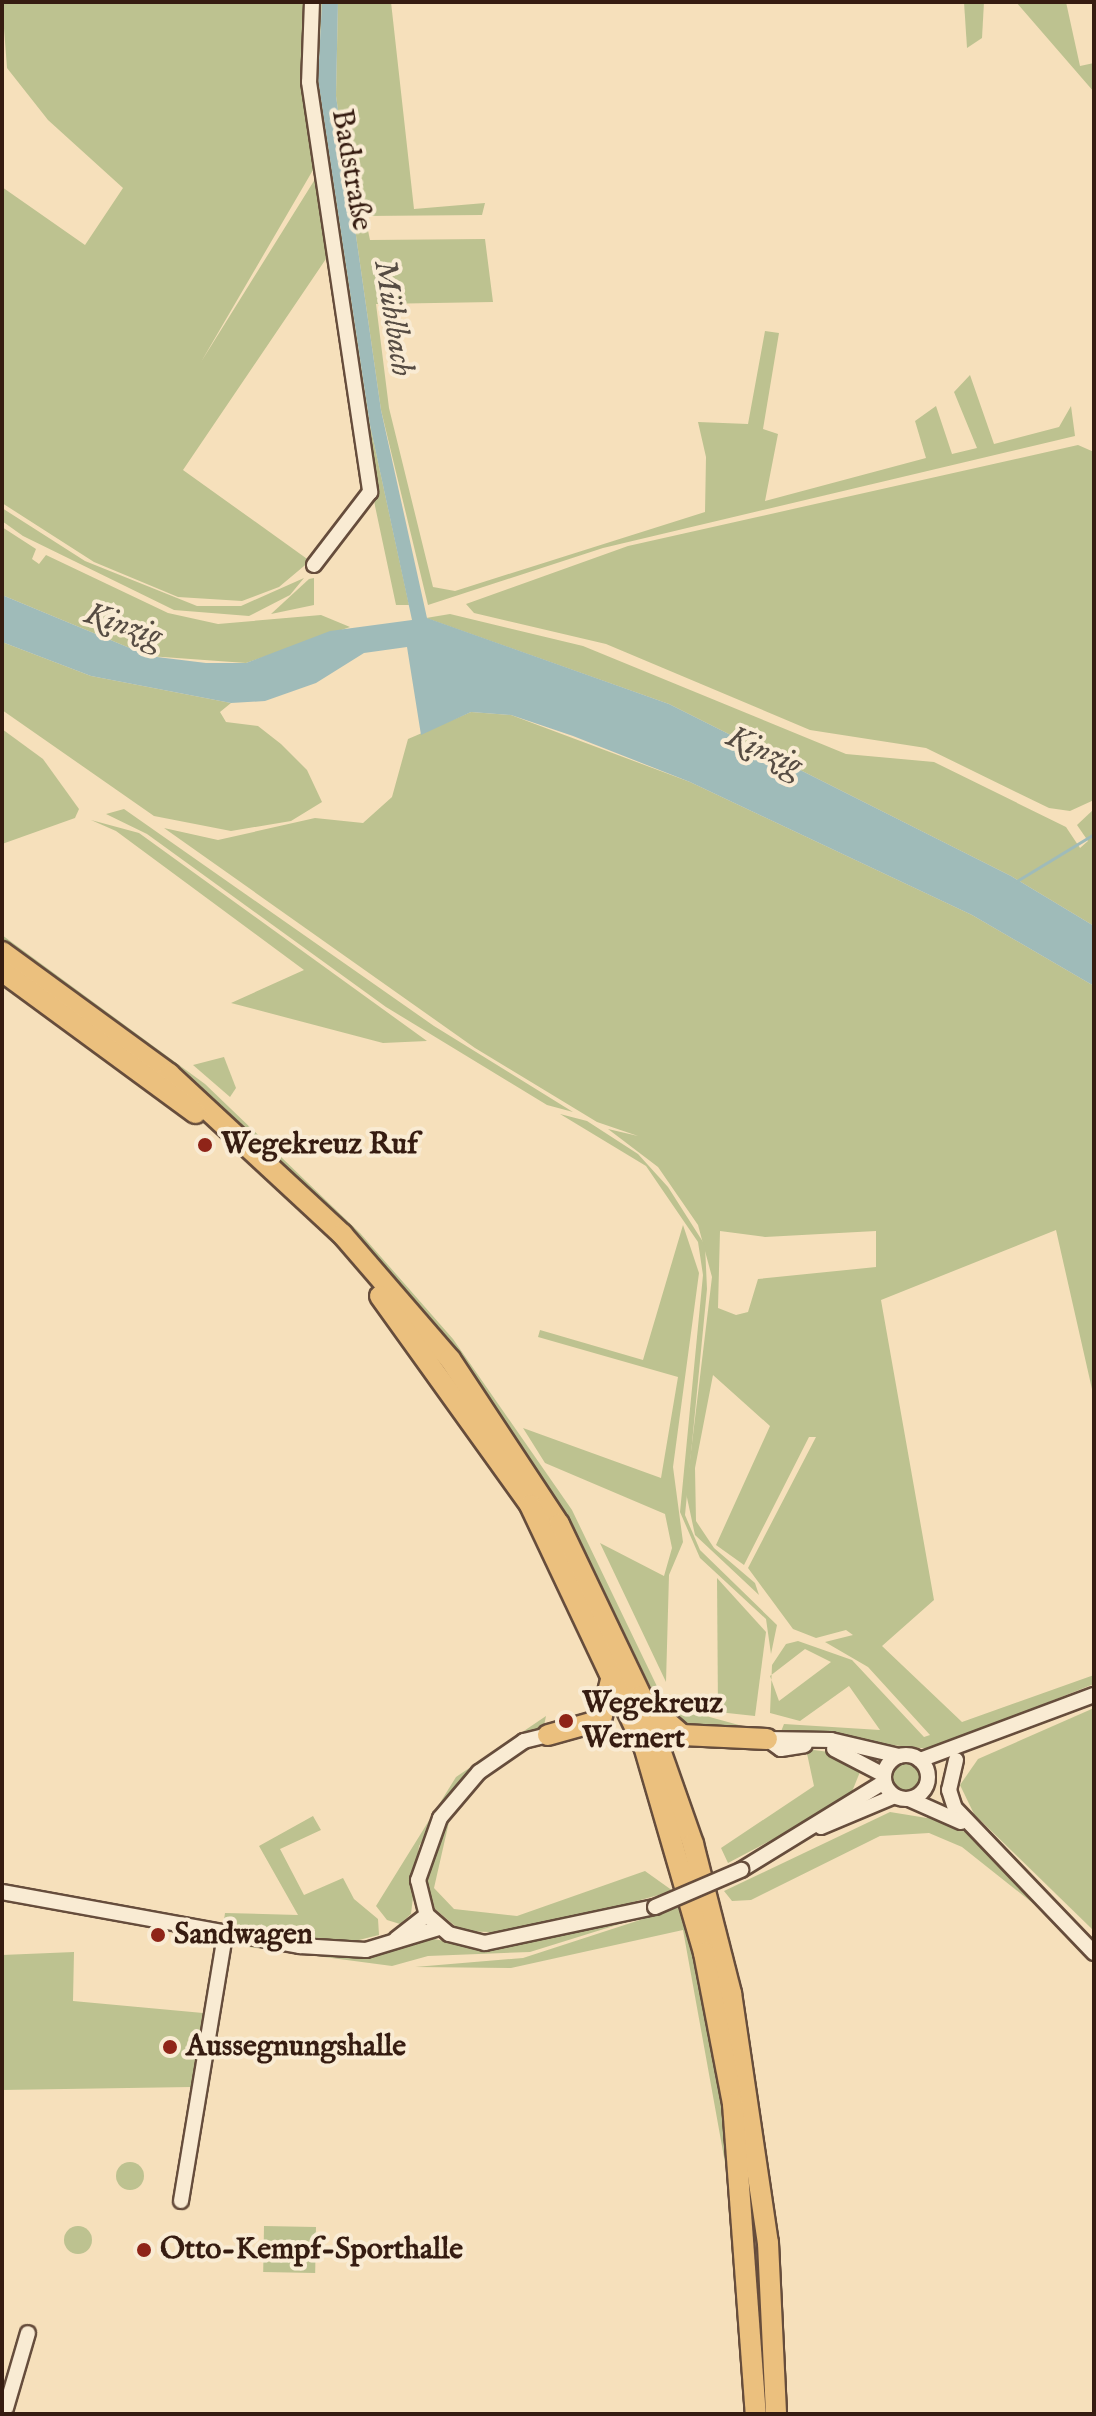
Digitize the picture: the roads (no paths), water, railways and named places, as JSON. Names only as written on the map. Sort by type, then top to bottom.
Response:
[{"type":"highway","points":[[2,952],[206,1105],[342,1234],[418,1320],[483,1404],[559,1524],[641,1696],[693,1844],[734,2007],[768,2243],[776,2414]]},
{"type":"highway","points":[[2,971],[214,1129],[377,1292],[499,1456],[611,1664],[676,1843],[720,2032],[742,2193],[756,2414]]},
{"type":"highway","points":[[548,1735],[601,1720],[613,1691],[611,1664]]},
{"type":"highway","points":[[641,1696],[682,1735],[767,1739]]},
{"type":"street","name":"Badstraße","points":[[312,2],[309,82],[370,492],[314,565]]},
{"type":"street","points":[[767,1739],[831,1740],[920,1760],[1094,1695]]},
{"type":"street","points":[[548,1735],[496,1760],[459,1791],[430,1838],[418,1880],[427,1915],[439,1928],[473,1942],[497,1943],[655,1907],[741,1870],[821,1827],[884,1778],[899,1756]]},
{"type":"street","points":[[821,1827],[902,1797],[988,1737]]},
{"type":"street","points":[[767,1739],[781,1749],[817,1745],[861,1759],[902,1797],[972,1828]]},
{"type":"street","points":[[861,1759],[869,1772],[864,1796]]},
{"type":"street","points":[[920,1760],[927,1780],[1094,1953]]},
{"type":"street","points":[[955,1808],[949,1790],[956,1760]]},
{"type":"street","points":[[2,1892],[56,1902],[105,1903],[132,1913],[225,1934],[366,1950],[439,1928]]},
{"type":"street","points":[[392,1943],[427,1915]]},
{"type":"street","points":[[181,2201],[225,1934]]},
{"type":"street","points":[[8,2409],[28,2333]]},
{"type":"water","name":"Kinzig","points":[[322,2],[338,2],[336,96],[381,410],[427,618],[669,704],[1011,876],[1094,926],[1094,986],[972,915],[690,782],[573,736],[511,715],[471,712],[421,735],[407,647],[364,653],[316,683],[265,701],[231,703],[91,676],[2,642],[2,595],[149,656],[206,663],[246,663],[330,631],[412,620],[370,425],[318,79]]},
{"type":"waterway","points":[[1015,882],[1094,834]]},
{"type":"place","name":"Wegekreuz Ruf","points":[[205,1145]]},
{"type":"place","name":"Wegekreuz Wernert","points":[[566,1721]]},
{"type":"place","name":"Sandwagen","points":[[158,1935]]},
{"type":"place","name":"Aussegnungshalle","points":[[170,2047]]},
{"type":"place","name":"Otto-Kempf-Sporthalle","points":[[144,2250]]},
{"type":"water label","name":"Mühlbach","points":[[392,318]]}]
